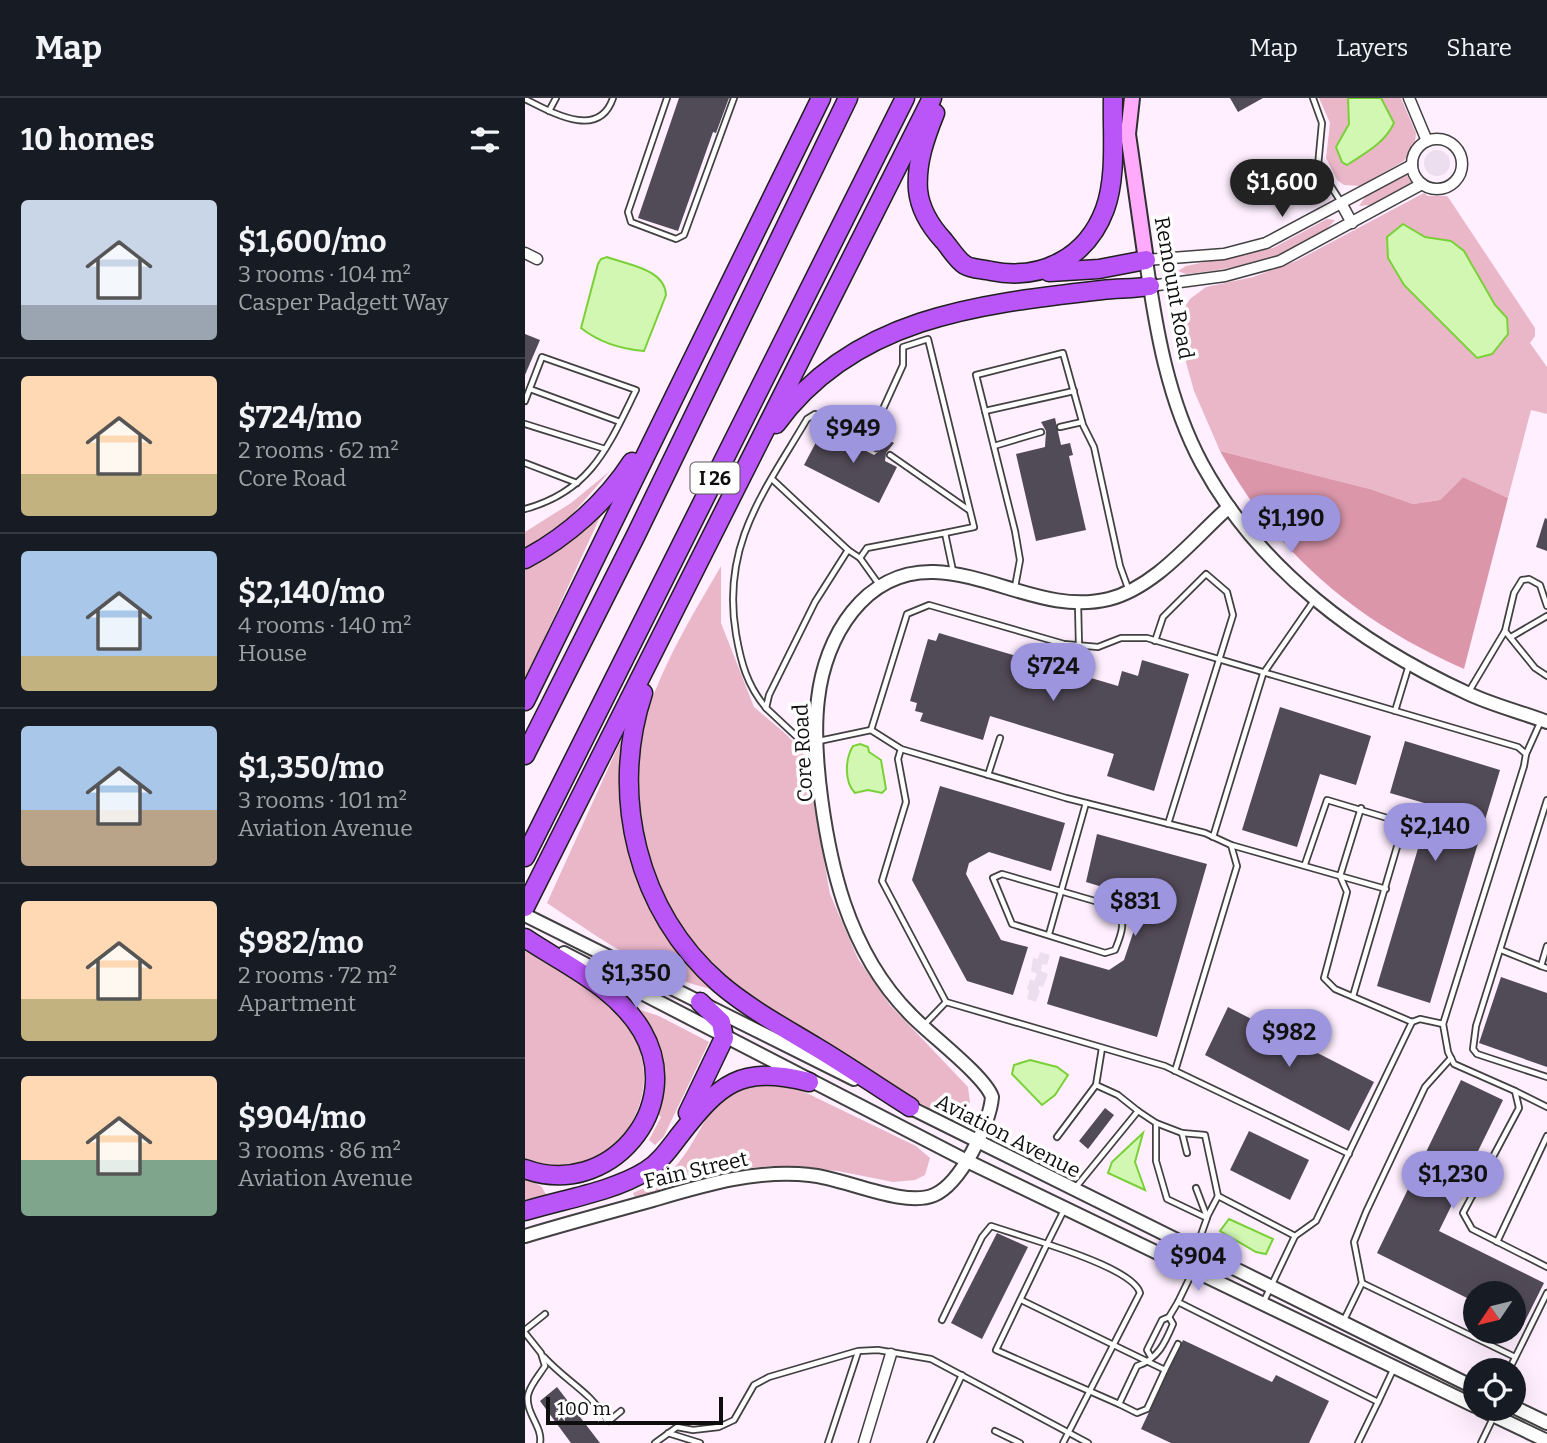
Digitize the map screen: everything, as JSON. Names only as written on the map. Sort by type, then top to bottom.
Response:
[{"type":"highway","points":[[783,170],[813,98]]},
{"type":"highway","points":[[525,701],[783,170],[821,98]]},
{"type":"highway","name":"I 26","points":[[525,755],[636,535],[848,98]]},
{"type":"highway","name":"I 26","points":[[525,857],[905,98]]},
{"type":"highway","points":[[525,907],[932,98]]},
{"type":"highway","points":[[940,98],[923,144],[918,193],[929,225],[965,266],[1007,274],[1099,270],[1146,260]]},
{"type":"highway","points":[[1036,272],[1058,264],[1084,245],[1106,206],[1112,167],[1113,98]]},
{"type":"highway","points":[[724,511],[786,411],[819,375],[847,355],[913,323],[1009,302],[1150,286]]},
{"type":"highway","points":[[525,559],[574,526],[613,487],[639,453],[688,365]]},
{"type":"highway","points":[[676,607],[637,710],[628,754],[635,849],[664,916],[690,954],[722,985],[909,1107]]},
{"type":"highway","points":[[525,936],[562,957],[617,1001],[641,1028],[654,1063],[654,1096],[641,1130],[618,1156],[586,1172],[563,1176],[525,1169]]},
{"type":"highway","points":[[677,1138],[724,1038],[722,1022],[700,1002]]},
{"type":"highway","points":[[525,1211],[625,1181],[659,1161],[717,1091],[737,1081],[774,1074],[809,1082]]},
{"type":"main road","name":"Remount Road","points":[[1113,98],[1128,134]]},
{"type":"main road","name":"Remount Road","points":[[1132,98],[1128,134],[1146,260]]},
{"type":"street","points":[[1409,98],[1427,141]]},
{"type":"street","points":[[1440,139],[1452,144],[1460,154],[1462,166],[1458,178],[1449,187],[1436,189],[1422,184],[1415,177],[1412,165],[1416,150],[1427,141],[1440,139]]},
{"type":"street","points":[[1146,260],[1241,250],[1287,234],[1412,165]]},
{"type":"street","points":[[1150,286],[1202,281],[1261,268],[1300,252],[1422,184]]},
{"type":"street","points":[[1342,203],[1352,223]]},
{"type":"street","points":[[525,253],[537,259]]},
{"type":"street","name":"Remount Road","points":[[1146,260],[1157,334],[1179,411],[1202,464],[1229,507],[1285,575],[1371,642],[1468,693],[1544,721]]},
{"type":"street","name":"Core Road","points":[[976,1142],[989,1113],[990,1091],[923,1027],[880,977],[864,951],[845,904],[829,839],[818,746],[818,700],[832,646],[854,607],[880,586],[916,572],[954,575],[1078,603],[1109,599],[1129,592],[1148,580],[1229,507]]},
{"type":"street","name":"Aviation Avenue","points":[[525,915],[1195,1252],[1463,1382]]},
{"type":"street","name":"Aviation Avenue","points":[[562,957],[1192,1272],[1463,1400]]},
{"type":"street","name":"Fain Street","points":[[525,1236],[708,1184],[760,1175],[810,1175],[902,1197],[926,1198],[953,1183],[976,1142]]},
{"type":"street","points":[[864,1443],[891,1353]]},
{"type":"street","points":[[1526,1413],[1547,1423]]},
{"type":"street","points":[[1504,1421],[1532,1439],[1547,1441]]},
{"type":"lane","points":[[549,111],[556,98]]},
{"type":"lane","points":[[525,99],[549,111],[583,122],[598,120],[610,108],[613,98]]},
{"type":"lane","points":[[667,98],[628,212],[631,222],[676,239],[684,234],[734,98]]},
{"type":"lane","points":[[1313,98],[1322,122],[1318,166],[1342,203]]},
{"type":"lane","points":[[860,558],[867,548],[974,527],[928,339],[904,346],[903,365],[870,434],[868,442],[876,448]]},
{"type":"lane","points":[[1015,590],[1020,560],[976,374],[1063,353],[1082,422],[1094,447],[1120,566],[1129,592]]},
{"type":"lane","points":[[525,401],[543,357],[636,390],[605,449],[577,483],[560,498],[525,509]]},
{"type":"lane","points":[[530,389],[620,422]]},
{"type":"lane","points":[[985,411],[1073,391]]},
{"type":"lane","points":[[870,434],[815,414],[807,419],[740,540],[732,576],[731,604],[742,666],[755,694],[797,737],[818,746],[871,730]]},
{"type":"lane","points":[[1060,427],[1082,422]]},
{"type":"lane","points":[[525,425],[605,449]]},
{"type":"lane","points":[[994,446],[1041,432]]},
{"type":"lane","points":[[890,455],[970,511]]},
{"type":"lane","points":[[525,463],[577,483]]},
{"type":"lane","points":[[772,479],[860,558],[880,586]]},
{"type":"lane","points":[[945,533],[954,575]]},
{"type":"lane","points":[[766,708],[769,695],[815,602],[848,550]]},
{"type":"lane","points":[[1155,641],[1163,617],[1206,574],[1227,592],[1233,604],[1233,615],[1168,824]]},
{"type":"lane","points":[[1468,693],[1505,631],[1514,593],[1522,580],[1529,579],[1540,585],[1547,606]]},
{"type":"lane","points":[[1213,837],[1263,674],[1316,599]]},
{"type":"lane","points":[[1078,603],[1079,646]]},
{"type":"lane","points":[[871,730],[908,614],[929,604],[1064,645],[1098,647],[1121,638],[1155,641],[1518,747],[1525,754]]},
{"type":"lane","points":[[1511,638],[1547,616]]},
{"type":"lane","points":[[1505,631],[1535,668],[1547,676]]},
{"type":"lane","points":[[1395,711],[1409,662]]},
{"type":"lane","points":[[1544,721],[1525,754],[1488,887],[1443,1024],[1454,1064],[1547,1107]]},
{"type":"lane","points":[[871,730],[901,750],[1168,824],[1386,890]]},
{"type":"lane","points":[[988,775],[1000,738]]},
{"type":"lane","points":[[901,750],[898,759],[906,802],[882,881],[946,1002],[1175,1071],[1349,1154]]},
{"type":"lane","points":[[1305,864],[1324,802],[1331,799],[1404,823],[1353,996]]},
{"type":"lane","points":[[1547,800],[1476,1026],[1473,1049],[1477,1054],[1547,1077]]},
{"type":"lane","points":[[1049,934],[1086,803]]},
{"type":"lane","points":[[1361,808],[1340,876],[1347,892],[1324,978],[1335,989],[1412,1022]]},
{"type":"lane","points":[[1175,1071],[1237,866],[1231,845]]},
{"type":"lane","points":[[1002,874],[1061,890],[1112,906],[1119,912],[1123,922],[1122,933],[1115,950],[1105,953],[1012,924],[993,878],[1002,874]]},
{"type":"lane","points":[[1501,950],[1544,967],[1547,946]]},
{"type":"lane","points":[[923,1027],[946,1002]]},
{"type":"lane","points":[[1262,1305],[1272,1290],[1295,1236],[1317,1221],[1412,1022],[1420,1019],[1443,1024]]},
{"type":"lane","points":[[1057,1137],[1096,1085],[1102,1048]]},
{"type":"lane","points":[[1342,1324],[1362,1283],[1354,1242],[1366,1212],[1425,1087],[1451,1058]]},
{"type":"lane","points":[[1096,1085],[1118,1095],[1156,1123],[1182,1133],[1205,1135],[1218,1196],[1195,1252]]},
{"type":"lane","points":[[1515,1091],[1519,1108],[1464,1213],[1472,1229],[1547,1267]]},
{"type":"lane","points":[[1073,1191],[1137,1111]]},
{"type":"lane","points":[[1156,1123],[1156,1161],[1167,1199],[1207,1218]]},
{"type":"lane","points":[[1182,1133],[1187,1153]]},
{"type":"lane","points":[[1497,1242],[1547,1136]]},
{"type":"lane","points":[[1196,1188],[1207,1218]]},
{"type":"lane","points":[[1218,1196],[1295,1236]]},
{"type":"lane","points":[[1064,1209],[996,1350],[1137,1413],[1147,1409],[1178,1344]]},
{"type":"lane","points":[[942,1321],[986,1229],[991,1226],[1079,1254],[1138,1286],[1140,1293],[1063,1443]]},
{"type":"lane","points":[[1150,1360],[1147,1350],[1156,1330],[1162,1320],[1169,1317],[1192,1272]]},
{"type":"lane","points":[[1362,1283],[1515,1357],[1547,1293]]},
{"type":"lane","points":[[1021,1300],[1150,1360],[1165,1370]]},
{"type":"lane","points":[[1178,1302],[1378,1402]]},
{"type":"lane","points":[[545,1314],[525,1331],[541,1353],[561,1375],[575,1382],[593,1398],[609,1420],[621,1411]]},
{"type":"lane","points":[[1119,1404],[1137,1366],[1157,1356],[1173,1324],[1169,1317]]},
{"type":"lane","points":[[655,1443],[677,1427],[693,1430],[719,1427],[734,1420],[754,1385],[769,1377],[858,1351],[878,1350],[931,1359],[1088,1443]]},
{"type":"lane","points":[[828,1443],[858,1351]]},
{"type":"lane","points":[[540,1443],[541,1437],[529,1410],[528,1393],[545,1366],[541,1353]]},
{"type":"lane","points":[[1358,1443],[1394,1367]]},
{"type":"lane","points":[[930,1443],[962,1375]]},
{"type":"lane","points":[[1481,1443],[1491,1421]]},
{"type":"lane","points":[[995,1431],[1020,1443]]},
{"type":"lane","points":[[669,1433],[700,1443]]},
{"type":"shaded area","points":[[1319,98],[1401,98],[1416,133],[1415,142],[1404,161],[1360,186],[1344,185],[1337,180],[1326,158],[1330,123]]},
{"type":"shaded area","points":[[1348,98],[1381,98],[1394,123],[1380,142],[1347,165],[1342,162],[1336,147],[1349,124]]},
{"type":"shaded area","points":[[1437,150],[1446,154],[1450,163],[1446,172],[1437,176],[1428,172],[1424,163],[1428,154]]},
{"type":"shaded area","points":[[1406,174],[1412,183],[1370,205],[1359,206],[1366,196]]},
{"type":"shaded area","points":[[1424,193],[1428,196],[1447,196],[1450,200],[1535,328],[1535,336],[1530,343],[1547,367],[1547,414],[1531,410],[1508,498],[1463,477],[1440,500],[1413,504],[1370,489],[1220,451],[1194,391],[1179,337],[1182,312],[1190,299],[1206,287],[1253,277],[1296,261]]},
{"type":"shaded area","points":[[1327,219],[1335,220],[1306,244],[1267,259],[1224,269],[1186,274],[1178,271],[1186,266],[1273,248]]},
{"type":"shaded area","points":[[1403,224],[1425,237],[1451,241],[1464,251],[1495,305],[1507,318],[1508,334],[1492,354],[1477,358],[1404,285],[1388,258],[1387,237]]},
{"type":"shaded area","points":[[607,257],[644,269],[664,286],[666,295],[644,351],[611,344],[595,338],[581,328],[598,264],[601,259]]},
{"type":"shaded area","points":[[1220,451],[1370,489],[1413,504],[1440,500],[1463,477],[1508,498],[1464,669],[1388,629],[1323,581],[1267,522]]},
{"type":"shaded area","points":[[610,471],[569,518],[525,550],[525,532],[571,503]]},
{"type":"shaded area","points":[[598,515],[600,517],[525,680],[525,568]]},
{"type":"shaded area","points":[[721,566],[721,623],[754,707],[787,735],[810,761],[811,787],[830,894],[858,959],[890,1005],[968,1087],[970,1103],[957,1116],[934,1110],[900,1091],[802,1030],[733,981],[703,953],[678,921],[659,885],[646,844],[640,796],[640,741],[651,702],[668,661]]},
{"type":"shaded area","points":[[626,729],[621,766],[622,802],[636,870],[666,932],[711,989],[646,965],[547,903]]},
{"type":"shaded area","points":[[860,744],[868,747],[869,752],[881,760],[886,789],[882,793],[868,790],[855,793],[851,788],[847,770],[848,757],[853,746]]},
{"type":"shaded area","points":[[525,948],[583,984],[610,1005],[631,1031],[642,1058],[644,1086],[637,1111],[623,1134],[604,1152],[581,1163],[554,1167],[525,1160]]},
{"type":"shaded area","points":[[1040,952],[1050,955],[1047,965],[1042,964],[1041,971],[1048,974],[1043,987],[1039,986],[1036,1002],[1027,999],[1027,989],[1030,979],[1034,981],[1037,974],[1031,971],[1033,958],[1038,959]]},
{"type":"shaded area","points":[[641,1010],[659,1016],[709,1042],[664,1136],[655,1145],[649,1140],[661,1117],[658,1114],[662,1073],[653,1036]]},
{"type":"shaded area","points":[[1030,1060],[1057,1067],[1068,1075],[1055,1095],[1042,1105],[1012,1074],[1014,1065]]},
{"type":"shaded area","points":[[761,1083],[790,1085],[916,1146],[930,1158],[925,1175],[915,1180],[893,1182],[838,1171],[772,1166],[737,1169],[635,1198],[633,1193],[661,1179],[675,1167],[708,1116],[727,1096]]},
{"type":"shaded area","points":[[1143,1133],[1135,1162],[1145,1190],[1108,1173],[1112,1162]]},
{"type":"shaded area","points":[[525,1178],[541,1186],[547,1196],[525,1202]]},
{"type":"shaded area","points":[[1229,1219],[1273,1239],[1266,1254],[1256,1252],[1220,1231]]},
{"type":"building","points":[[679,98],[729,98],[716,133],[713,132],[678,231],[638,218]]},
{"type":"building","points":[[1230,98],[1263,98],[1238,112]]},
{"type":"building","points":[[525,334],[540,340],[525,375]]},
{"type":"building","points":[[1055,418],[1061,445],[1070,443],[1073,455],[1069,456],[1086,530],[1036,541],[1016,454],[1045,447],[1046,431],[1041,422]]},
{"type":"building","points":[[823,429],[874,455],[880,450],[882,436],[894,443],[886,453],[885,461],[897,467],[879,503],[804,465]]},
{"type":"building","points":[[1545,518],[1547,519],[1547,551],[1536,547]]},
{"type":"building","points":[[939,633],[1118,686],[1122,671],[1138,676],[1142,660],[1189,674],[1154,791],[1107,776],[1114,754],[990,716],[983,740],[920,721],[923,713],[915,711],[917,703],[910,701],[928,639],[936,641]]},
{"type":"building","points":[[1280,707],[1371,736],[1356,785],[1320,774],[1297,847],[1242,830]]},
{"type":"building","points":[[1405,741],[1500,770],[1430,1003],[1377,986],[1431,805],[1390,793]]},
{"type":"building","points":[[940,786],[1065,823],[1051,871],[989,852],[969,863],[966,874],[1001,940],[1028,947],[1013,995],[967,981],[912,880]]},
{"type":"building","points":[[1097,834],[1207,864],[1157,1037],[1047,1004],[1060,956],[1109,970],[1124,960],[1139,915],[1132,896],[1086,882]]},
{"type":"building","points":[[1501,977],[1547,993],[1547,1067],[1479,1043]]},
{"type":"building","points":[[1228,1007],[1374,1082],[1349,1131],[1205,1055]]},
{"type":"building","points":[[1461,1080],[1503,1100],[1439,1231],[1544,1283],[1526,1319],[1526,1281],[1463,1281],[1463,1296],[1377,1253]]},
{"type":"building","points":[[1105,1108],[1114,1115],[1088,1149],[1079,1141]]},
{"type":"building","points":[[1249,1131],[1309,1160],[1290,1200],[1230,1170]]},
{"type":"building","points":[[997,1233],[1028,1247],[982,1339],[951,1323]]},
{"type":"building","points":[[1183,1340],[1272,1382],[1276,1375],[1329,1401],[1309,1443],[1171,1443],[1141,1429]]},
{"type":"building","points":[[557,1387],[600,1443],[571,1443],[540,1401]]}]
